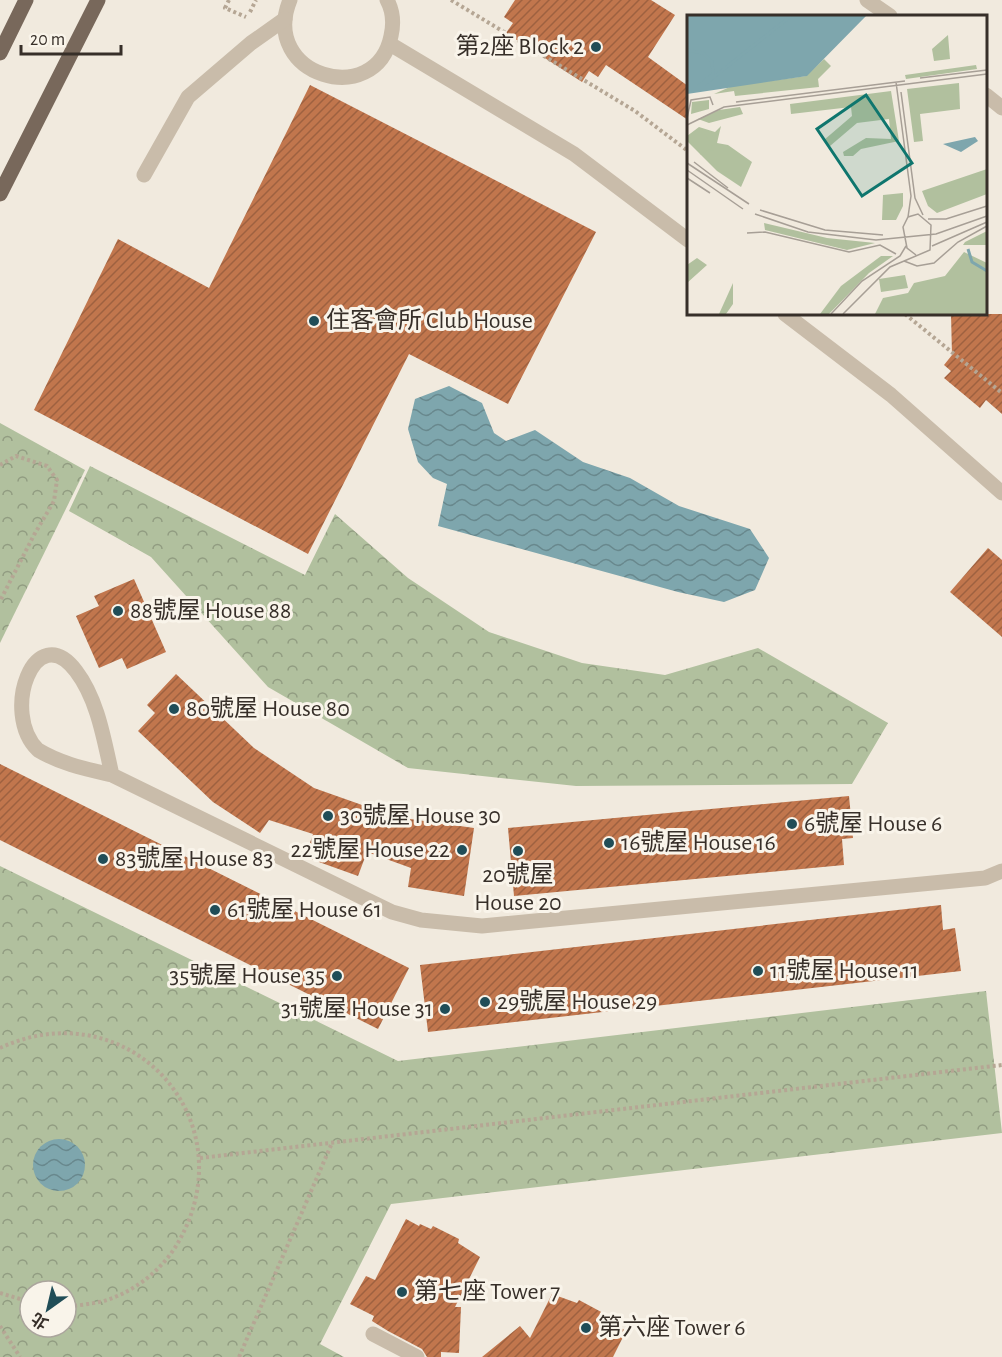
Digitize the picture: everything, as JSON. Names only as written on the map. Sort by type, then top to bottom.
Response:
[{"type":"main road","points":[[0,53],[26,0]]},
{"type":"main road","points":[[0,194],[98,0]]},
{"type":"street","points":[[290,0],[285,19],[286,35],[292,52],[304,65],[319,74],[335,78],[352,77],[369,70],[381,58],[390,44],[394,26],[387,0]]},
{"type":"street","points":[[867,0],[889,15]]},
{"type":"street","points":[[144,175],[188,97],[251,43],[285,19]]},
{"type":"street","points":[[390,44],[574,154],[687,239]]},
{"type":"street","points":[[987,96],[1002,108]]},
{"type":"street","points":[[785,315],[891,395],[1002,493]]},
{"type":"street","points":[[112,775],[93,701],[76,671],[57,656],[45,656],[33,660],[17,679],[12,694],[13,716],[22,735],[38,749],[76,767],[112,775],[363,900],[421,920],[452,925],[482,926],[985,878],[1002,871]]},
{"type":"street","points":[[373,1334],[417,1357]]},
{"type":"path","points":[[229,0],[225,8],[247,18],[255,0]]},
{"type":"path","points":[[451,0],[635,111],[687,150]]},
{"type":"path","points":[[906,315],[1002,393]]},
{"type":"path","points":[[0,465],[15,456],[47,466],[57,480],[54,501],[0,601]]},
{"type":"path","points":[[0,1048],[42,1034],[67,1032],[103,1038],[136,1053],[165,1078],[180,1098],[192,1121],[200,1158],[200,1188],[192,1218],[170,1257],[139,1285],[106,1300],[78,1305]]},
{"type":"path","points":[[200,1158],[1002,1065]]},
{"type":"path","points":[[239,1357],[332,1142]]},
{"type":"path","points":[[0,1292],[18,1298]]},
{"type":"path","points":[[0,1326],[20,1357]]},
{"type":"green space","points":[[0,423],[85,470],[0,643]]},
{"type":"green space","points":[[90,466],[305,575],[335,514],[408,578],[489,632],[582,663],[665,675],[758,648],[888,723],[852,784],[576,786],[408,768],[268,687],[151,557],[69,511]]},
{"type":"green space","points":[[0,866],[398,1061],[986,991],[1002,1133],[391,1204],[320,1344],[344,1357],[0,1357]]},
{"type":"water","points":[[449,386],[482,403],[494,433],[506,441],[535,430],[583,462],[630,478],[679,506],[750,529],[769,558],[755,590],[724,602],[678,592],[438,526],[447,484],[433,478],[418,462],[408,429],[415,399]]},
{"type":"water","points":[[59,1139],[69,1141],[77,1147],[83,1155],[85,1165],[83,1175],[77,1183],[69,1189],[59,1191],[49,1189],[41,1183],[35,1175],[33,1165],[35,1155],[41,1147],[49,1141]]},
{"type":"building","name":"第2座 Block 2","points":[[515,0],[651,0],[675,15],[648,57],[687,85],[687,119],[606,65],[598,77],[589,71],[582,82],[506,33],[513,23],[504,17]]},
{"type":"building","name":"住客會所 Club House","points":[[310,85],[596,232],[508,404],[409,354],[308,554],[34,410],[118,239],[209,288]]},
{"type":"building","points":[[1002,314],[1002,414],[986,400],[980,408],[944,378],[951,371],[944,365],[952,355],[951,315]]},
{"type":"building","points":[[988,548],[1002,560],[1002,637],[950,592]]},
{"type":"building","points":[[134,579],[166,652],[127,669],[122,658],[99,668],[76,616],[99,606],[94,596]]},
{"type":"building","points":[[176,674],[254,748],[314,788],[396,817],[474,828],[464,896],[408,887],[411,868],[367,852],[358,876],[305,857],[313,834],[269,820],[260,833],[213,802],[138,731],[155,713],[147,705]]},
{"type":"building","points":[[0,764],[409,968],[378,1029],[0,840]]},
{"type":"building","points":[[849,796],[853,838],[842,839],[844,865],[514,896],[508,828]]},
{"type":"building","points":[[941,905],[943,930],[955,928],[961,971],[428,1032],[420,965]]},
{"type":"building","name":"第七座 Tower 7","points":[[406,1219],[419,1226],[420,1224],[431,1229],[433,1226],[459,1239],[458,1243],[480,1257],[455,1307],[461,1307],[459,1353],[441,1352],[441,1357],[427,1357],[422,1349],[372,1321],[374,1316],[350,1304],[366,1276],[375,1280]]},
{"type":"building","name":"第六座 Tower 6","points":[[552,1294],[577,1303],[579,1300],[605,1314],[603,1317],[626,1331],[613,1357],[482,1357],[520,1326],[530,1338]]},
{"type":"place","name":"第2座 Block 2","points":[[596,47]]},
{"type":"place","name":"住客會所 Club House","points":[[314,321]]},
{"type":"place","name":"88號屋 House 88","points":[[118,611]]},
{"type":"place","name":"80號屋 House 80","points":[[174,709]]},
{"type":"place","name":"30號屋 House 30","points":[[328,816]]},
{"type":"place","name":"6號屋 House 6","points":[[792,824]]},
{"type":"place","name":"16號屋 House 16","points":[[609,843]]},
{"type":"place","name":"22號屋 House 22","points":[[462,850]]},
{"type":"place","name":"20號屋 House 20","points":[[518,851]]},
{"type":"place","name":"83號屋 House 83","points":[[103,859]]},
{"type":"place","name":"61號屋 House 61","points":[[215,910]]},
{"type":"place","name":"11號屋 House 11","points":[[758,971]]},
{"type":"place","name":"35號屋 House 35","points":[[337,976]]},
{"type":"place","name":"29號屋 House 29","points":[[485,1002]]},
{"type":"place","name":"31號屋 House 31","points":[[445,1009]]},
{"type":"place","name":"第七座 Tower 7","points":[[402,1292]]},
{"type":"place","name":"第六座 Tower 6","points":[[586,1328]]}]
